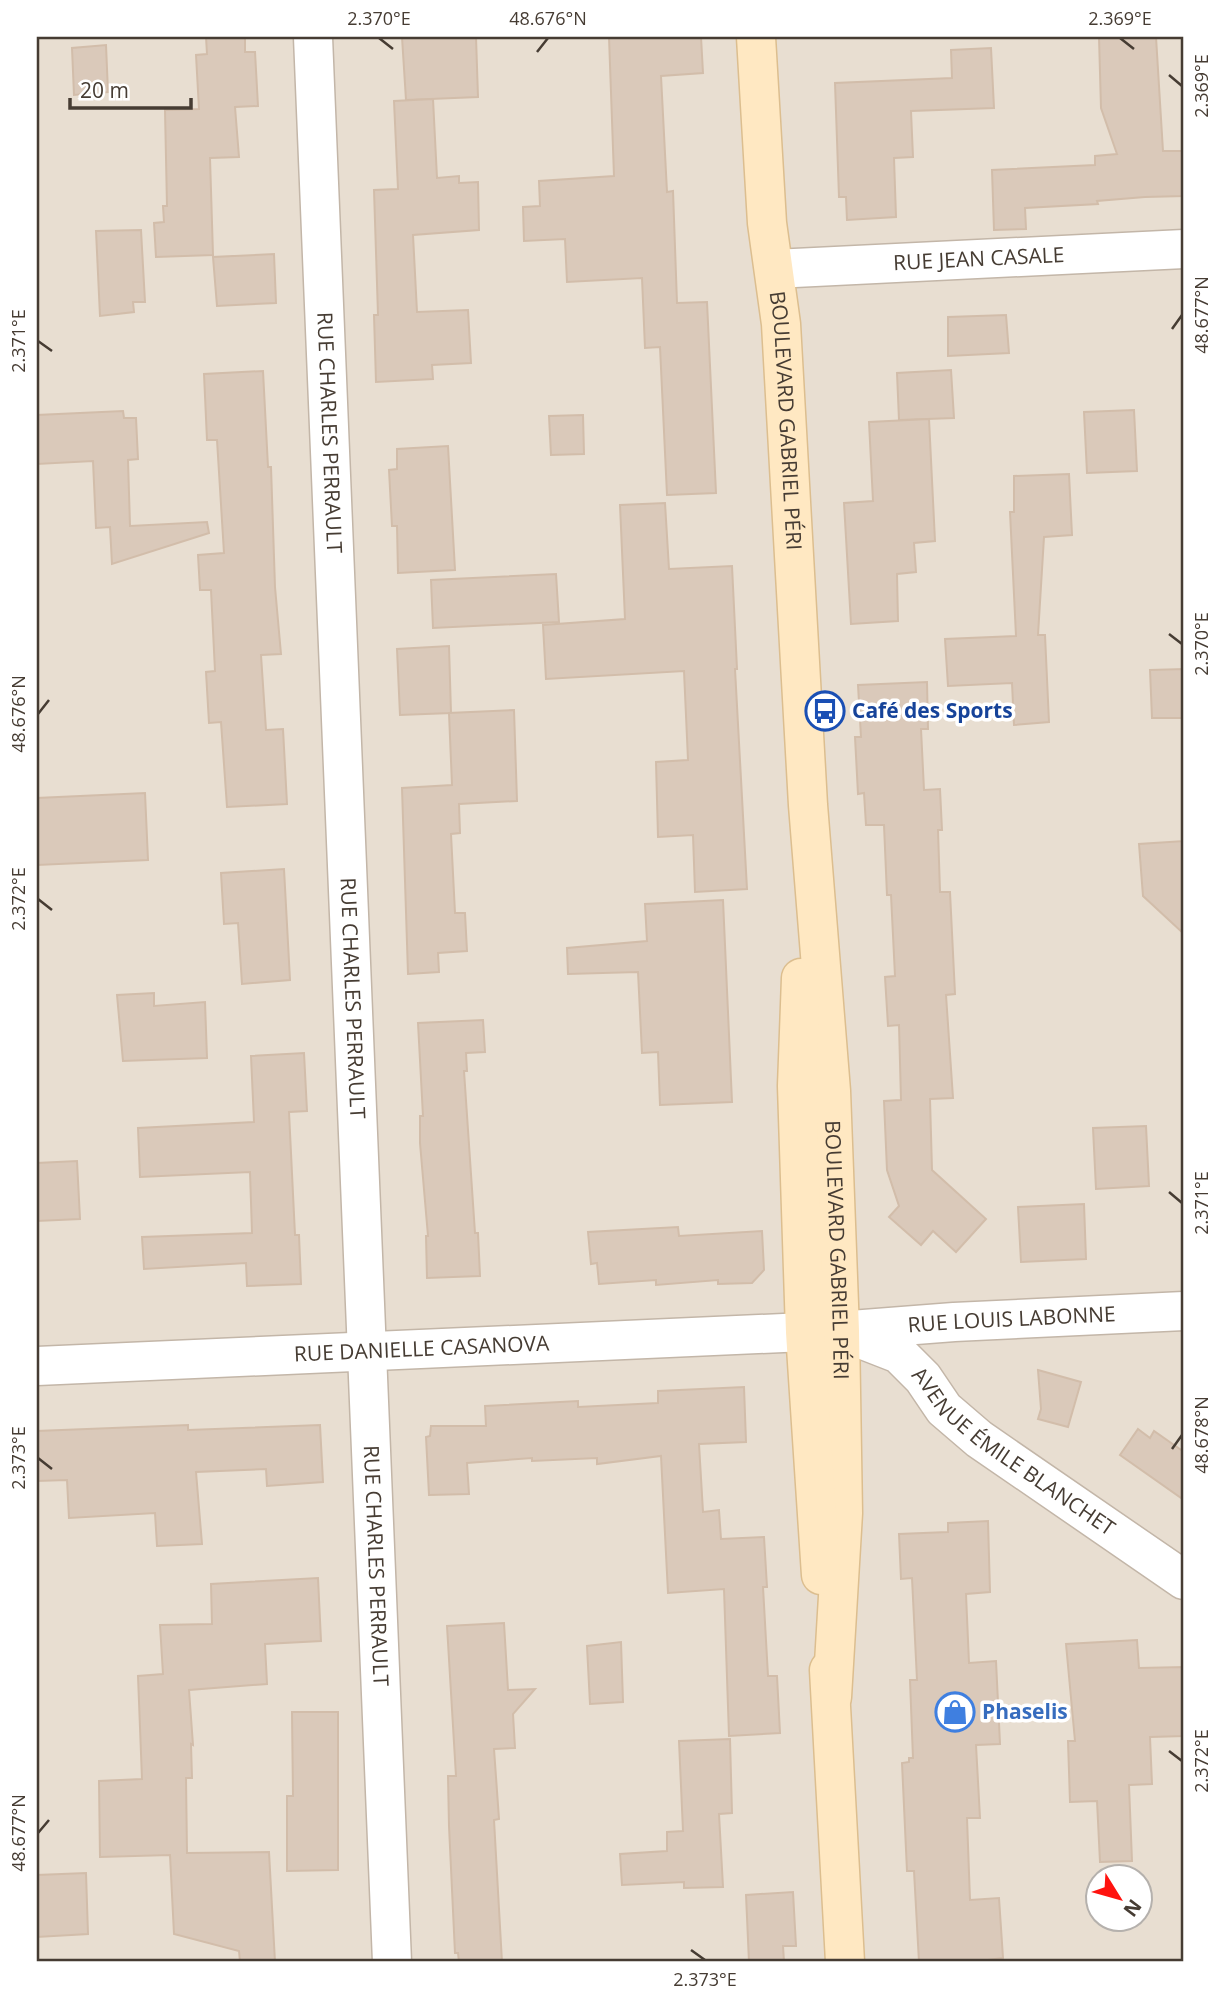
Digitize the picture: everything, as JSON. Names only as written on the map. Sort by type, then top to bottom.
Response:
[{"type":"main road","name":"BOULEVARD GABRIEL PÉRI","points":[[756,37],[767,223],[781,324],[808,805],[831,1091],[822,1331],[843,1513],[832,1697],[845,1962]]},
{"type":"street","name":"RUE CHARLES PERRAULT","points":[[313,37],[393,1962]]},
{"type":"street","name":"RUE JEAN CASALE","points":[[774,270],[1184,249]]},
{"type":"street","name":"RUE LOUIS LABONNE","points":[[822,1331],[1184,1311]]},
{"type":"street","name":"RUE DANIELLE CASANOVA","points":[[37,1366],[822,1331]]},
{"type":"street","name":"AVENUE ÉMILE BLANCHET","points":[[822,1331],[899,1354],[923,1378],[944,1409],[979,1439],[1184,1580]]},
{"type":"shaded area","points":[[37,37],[1184,37],[1184,1962],[37,1962]]},
{"type":"building","points":[[206,37],[245,37],[245,52],[255,52],[258,106],[235,107],[239,157],[210,158],[213,255],[156,257],[154,223],[164,222],[163,206],[167,206],[165,110],[199,109],[196,55],[207,54]]},
{"type":"building","points":[[402,37],[476,37],[478,97],[406,100]]},
{"type":"building","points":[[609,37],[701,37],[703,73],[661,76],[667,192],[673,191],[677,303],[707,302],[716,493],[667,495],[660,347],[645,348],[642,278],[567,282],[565,239],[524,241],[523,207],[540,206],[539,181],[614,176]]},
{"type":"building","points":[[1099,37],[1156,37],[1163,151],[1184,151],[1184,196],[1025,208],[1026,229],[994,230],[992,170],[1095,165],[1095,156],[1117,154],[1101,108]]},
{"type":"building","points":[[106,45],[108,92],[74,95],[72,48]]},
{"type":"building","points":[[991,48],[994,108],[911,111],[913,157],[894,158],[896,217],[847,220],[846,197],[839,197],[835,83],[952,78],[951,50]]},
{"type":"building","points":[[433,99],[437,178],[459,176],[459,183],[478,182],[479,230],[413,235],[417,312],[468,310],[471,363],[432,365],[433,379],[376,382],[374,315],[378,315],[374,190],[398,189],[394,101]]},
{"type":"building","points":[[141,230],[145,302],[133,302],[134,312],[100,316],[96,231]]},
{"type":"building","points":[[274,254],[276,303],[217,306],[213,257]]},
{"type":"building","points":[[1006,315],[1009,353],[948,356],[948,317]]},
{"type":"building","points":[[951,370],[954,418],[899,420],[897,373]]},
{"type":"building","points":[[263,371],[281,654],[261,655],[266,730],[283,729],[287,804],[227,807],[221,722],[209,723],[206,672],[215,671],[211,590],[200,590],[198,555],[224,553],[217,440],[207,440],[204,374]]},
{"type":"building","points":[[1134,410],[1137,471],[1087,473],[1084,412]]},
{"type":"building","points":[[123,411],[124,418],[136,418],[138,459],[128,460],[130,526],[207,522],[209,533],[112,564],[110,527],[96,528],[93,461],[37,464],[37,415]]},
{"type":"building","points":[[583,415],[584,454],[551,455],[549,416]]},
{"type":"building","points":[[929,419],[935,541],[914,543],[916,572],[897,574],[898,621],[851,624],[844,503],[873,501],[869,422]]},
{"type":"building","points":[[448,446],[455,570],[398,573],[397,526],[392,526],[389,470],[397,469],[397,449]]},
{"type":"building","points":[[1069,474],[1072,535],[1044,537],[1038,635],[1045,635],[1049,722],[1014,725],[1012,683],[948,686],[945,639],[1016,636],[1010,512],[1014,512],[1014,476]]},
{"type":"building","points":[[665,503],[669,569],[732,566],[747,889],[695,892],[693,835],[658,837],[656,762],[688,760],[684,671],[546,679],[543,625],[625,619],[620,505]]},
{"type":"building","points":[[556,574],[559,622],[433,628],[431,580]]},
{"type":"building","points":[[449,646],[451,713],[400,715],[397,649]]},
{"type":"building","points":[[1184,669],[1184,718],[1152,718],[1150,670]]},
{"type":"building","points":[[927,682],[928,729],[921,729],[924,790],[940,789],[940,892],[950,892],[955,994],[946,995],[953,1098],[930,1099],[932,1170],[986,1219],[956,1252],[933,1231],[921,1245],[889,1217],[899,1206],[887,1170],[884,1101],[901,1100],[899,1025],[888,1026],[885,977],[895,976],[891,895],[887,895],[884,825],[866,825],[864,793],[858,794],[855,737],[861,737],[858,685]]},
{"type":"building","points":[[514,710],[517,801],[459,804],[460,833],[451,834],[455,913],[465,913],[467,951],[438,953],[439,972],[408,974],[402,788],[452,785],[449,713]]},
{"type":"building","points":[[145,793],[148,860],[37,865],[37,798]]},
{"type":"building","points":[[1184,841],[1184,934],[1143,896],[1139,844]]},
{"type":"building","points":[[284,869],[290,980],[242,984],[238,923],[224,924],[221,873]]},
{"type":"building","points":[[723,900],[732,1102],[660,1105],[658,1052],[642,1053],[638,972],[568,974],[567,948],[647,941],[645,904]]},
{"type":"building","points":[[154,993],[154,1006],[205,1002],[207,1058],[123,1061],[117,995]]},
{"type":"building","points":[[483,1020],[485,1052],[466,1053],[467,1071],[464,1071],[480,1276],[427,1278],[428,1236],[420,1143],[420,1116],[423,1116],[418,1023]]},
{"type":"building","points":[[304,1053],[307,1111],[289,1112],[295,1235],[299,1235],[301,1284],[247,1286],[246,1263],[144,1269],[142,1237],[252,1233],[250,1172],[140,1177],[138,1128],[254,1122],[251,1056]]},
{"type":"building","points":[[1146,1126],[1149,1186],[1096,1189],[1093,1128]]},
{"type":"building","points":[[77,1161],[80,1219],[37,1221],[37,1163]]},
{"type":"building","points":[[1084,1204],[1086,1259],[1021,1262],[1018,1207]]},
{"type":"building","points":[[678,1227],[679,1236],[762,1231],[764,1270],[752,1283],[718,1284],[718,1280],[656,1285],[656,1280],[599,1284],[597,1263],[591,1264],[588,1232]]},
{"type":"building","points":[[1038,1370],[1081,1382],[1068,1427],[1038,1419],[1041,1409]]},
{"type":"building","points":[[744,1387],[746,1442],[699,1444],[703,1512],[719,1510],[721,1539],[764,1537],[767,1587],[763,1587],[768,1676],[777,1676],[780,1733],[729,1736],[724,1589],[668,1593],[661,1456],[597,1464],[597,1458],[532,1461],[532,1458],[467,1463],[469,1494],[429,1495],[426,1437],[430,1436],[431,1426],[486,1426],[485,1406],[578,1401],[578,1407],[658,1403],[658,1391]]},
{"type":"building","points":[[188,1425],[188,1430],[320,1425],[323,1482],[267,1486],[266,1469],[196,1472],[202,1544],[157,1546],[155,1513],[69,1518],[67,1480],[37,1481],[37,1431]]},
{"type":"building","points":[[1138,1429],[1150,1438],[1154,1431],[1184,1452],[1184,1500],[1120,1455]]},
{"type":"building","points":[[988,1521],[990,1592],[966,1594],[969,1663],[996,1661],[1000,1744],[976,1745],[980,1818],[967,1818],[970,1900],[999,1898],[1003,1958],[919,1962],[914,1871],[907,1871],[902,1763],[913,1758],[910,1680],[917,1680],[912,1578],[901,1579],[899,1534],[948,1532],[948,1523]]},
{"type":"building","points":[[318,1578],[321,1641],[265,1644],[267,1684],[189,1690],[193,1745],[191,1744],[192,1778],[186,1778],[187,1853],[269,1852],[275,1962],[240,1962],[239,1951],[174,1934],[170,1855],[100,1857],[99,1781],[142,1779],[138,1676],[163,1674],[160,1625],[212,1624],[211,1584]]},
{"type":"building","points":[[504,1623],[508,1690],[535,1689],[513,1714],[515,1748],[494,1749],[499,1819],[494,1820],[502,1962],[459,1962],[458,1953],[455,1953],[449,1826],[448,1776],[456,1776],[447,1626]]},
{"type":"building","points":[[1137,1640],[1139,1668],[1184,1667],[1184,1736],[1150,1737],[1152,1784],[1129,1785],[1132,1861],[1100,1862],[1097,1801],[1070,1802],[1068,1741],[1075,1741],[1066,1644]]},
{"type":"building","points":[[621,1642],[623,1702],[590,1704],[587,1646]]},
{"type":"building","points":[[292,1712],[338,1712],[338,1870],[287,1871],[287,1796],[293,1796]]},
{"type":"building","points":[[730,1739],[732,1813],[719,1814],[723,1887],[684,1888],[684,1882],[622,1885],[620,1854],[667,1851],[667,1832],[683,1831],[679,1741]]},
{"type":"building","points":[[86,1873],[88,1934],[37,1937],[37,1875]]},
{"type":"building","points":[[793,1892],[796,1946],[783,1946],[784,1962],[749,1962],[746,1895]]},
{"type":"place","name":"Café des Sports","points":[[825,711]]},
{"type":"place","name":"Phaselis","points":[[955,1712]]}]
